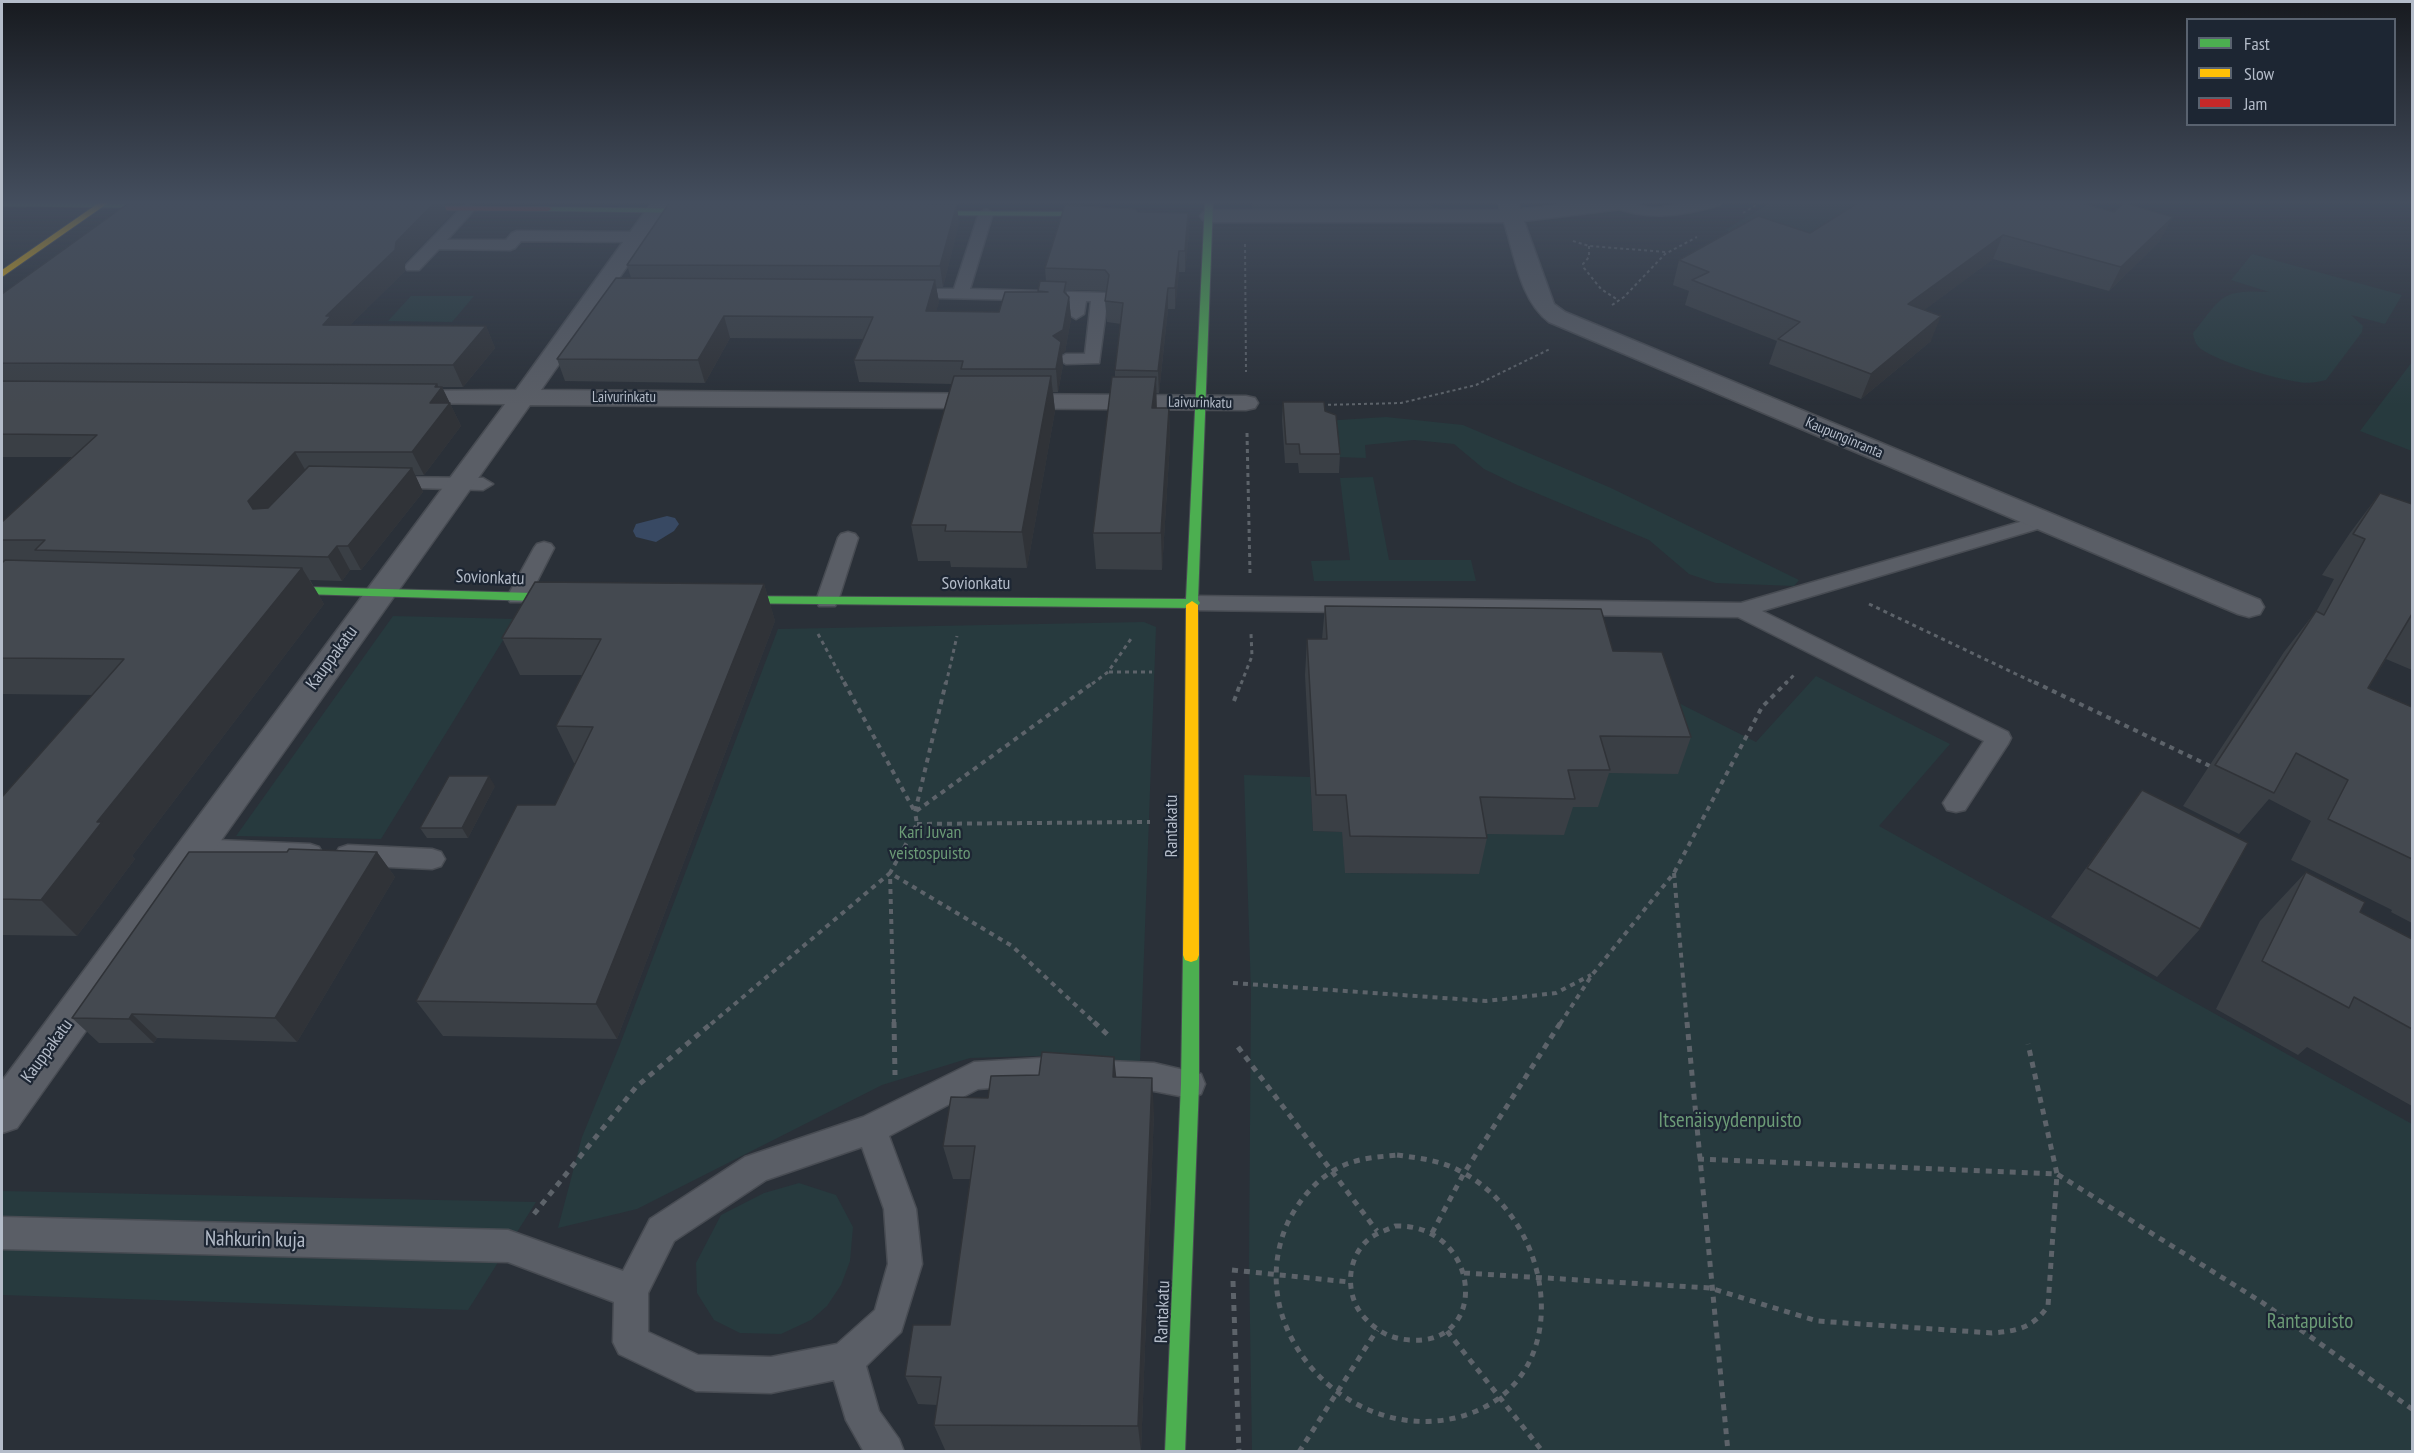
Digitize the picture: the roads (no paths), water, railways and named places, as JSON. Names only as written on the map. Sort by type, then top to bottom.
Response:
[{"type":"street","name":"Kauppakatu","points":[[2,1114],[380,592],[472,484],[522,397],[610,292],[621,270]]},
{"type":"street","name":"Rantakatu","points":[[1175,1452],[1190,1084],[1190,672],[1194,603],[1192,579],[1202,270]]},
{"type":"street","name":"Kaupunginranta","points":[[1530,270],[1538,296],[1545,308],[1582,328],[2249,607]]},
{"type":"street","name":"Laivurinkatu","points":[[382,396],[1246,404]]},
{"type":"street","name":"Sovionkatu","points":[[263,590],[590,598]]},
{"type":"street","name":"Sovionkatu","points":[[708,599],[1194,603]]},
{"type":"lane","points":[[960,294],[968,270]]},
{"type":"lane","points":[[890,294],[1100,296],[1093,359],[1066,359]]},
{"type":"lane","points":[[1076,314],[1079,296]]},
{"type":"lane","points":[[372,482],[472,484]]},
{"type":"lane","points":[[1194,603],[1742,610],[2044,522]]},
{"type":"lane","points":[[827,601],[848,538]]},
{"type":"lane","points":[[518,597],[544,548]]},
{"type":"lane","points":[[1742,610],[1999,738],[1956,803]]},
{"type":"lane","points":[[193,849],[432,859]]},
{"type":"lane","points":[[884,1122],[900,1209],[905,1264],[889,1320],[846,1360],[771,1375],[696,1373],[631,1341],[631,1291],[662,1230],[756,1168],[884,1122],[974,1076],[1041,1071],[1154,1077],[1190,1084]]},
{"type":"lane","name":"Nahkurin kuja","points":[[2,1233],[508,1246],[631,1291]]},
{"type":"lane","points":[[846,1360],[864,1420],[886,1452]]},
{"type":"water","points":[[667,516],[675,518],[679,524],[674,531],[656,542],[636,537],[633,531],[636,524]]},
{"type":"park label","name":"Kari Juvan veistospuisto","points":[[930,843]]},
{"type":"park label","name":"Itsenäisyydenpuisto","points":[[1730,1121]]},
{"type":"park label","name":"Rantapuisto","points":[[2310,1322]]}]
